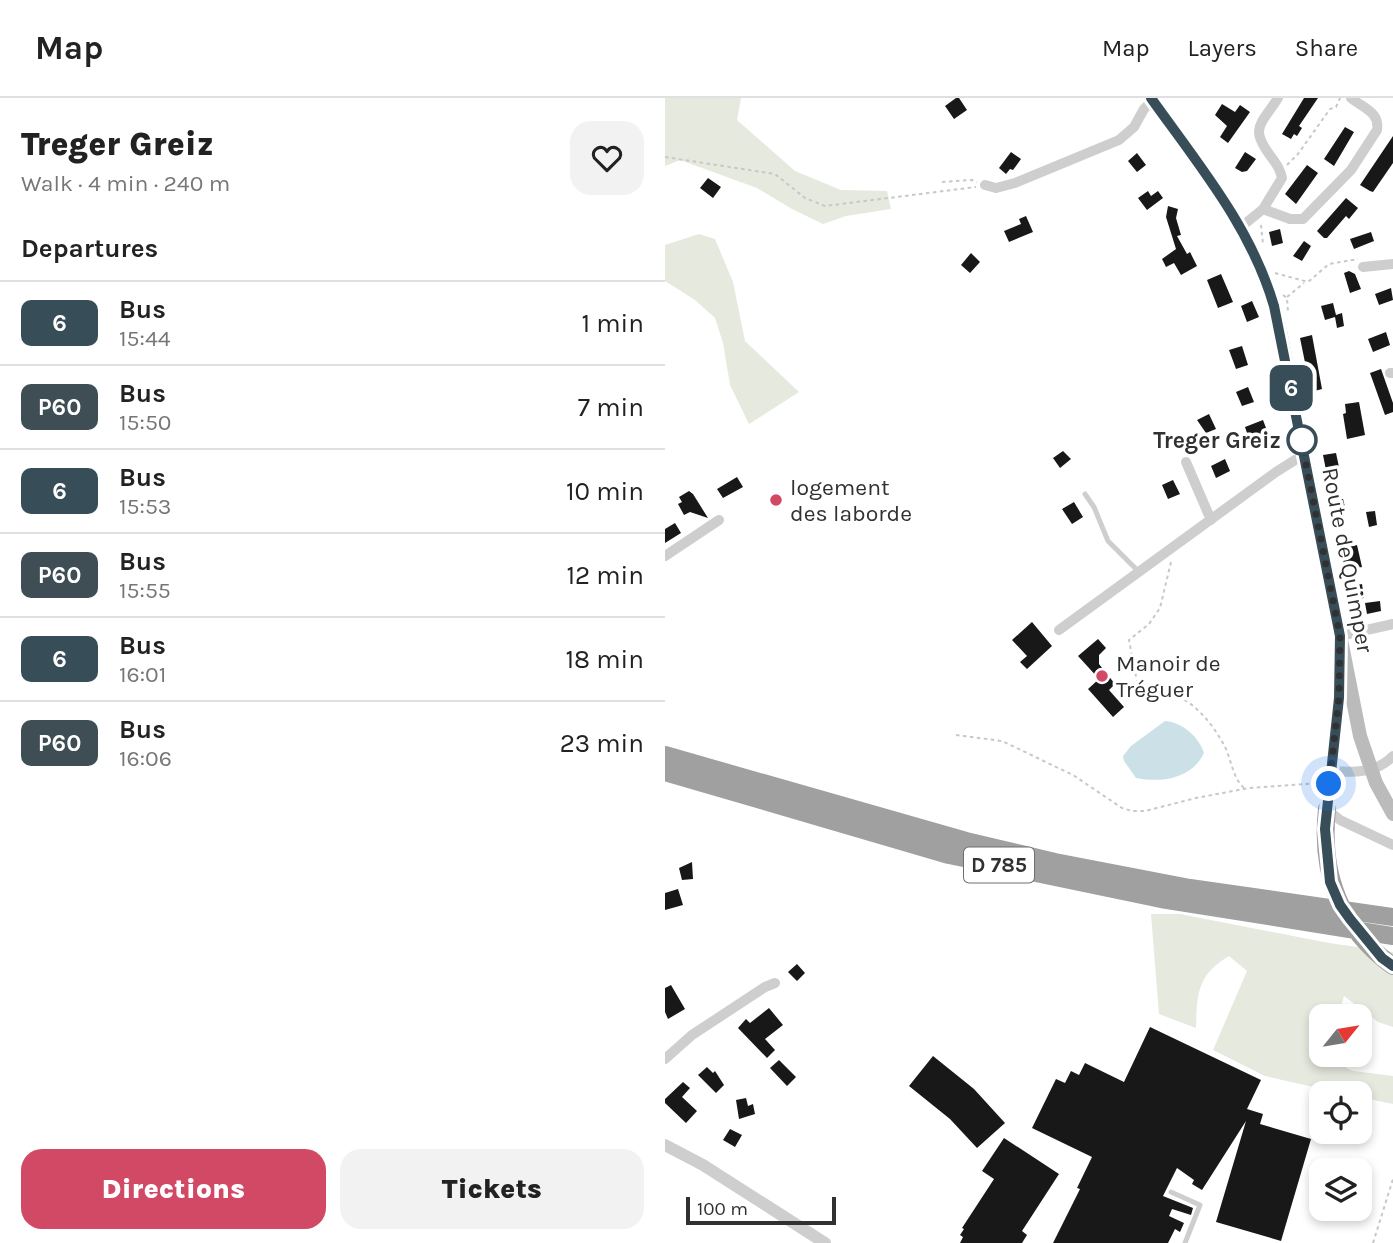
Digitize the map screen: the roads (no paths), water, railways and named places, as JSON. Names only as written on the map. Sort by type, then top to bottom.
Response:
[{"type":"highway","name":"D 785","points":[[665,755],[966,841],[1055,862],[1190,888],[1393,917]]},
{"type":"highway","name":"D 785","points":[[665,772],[949,855],[1161,899],[1393,936]]},
{"type":"highway","points":[[1327,810],[1326,854],[1335,897],[1366,941],[1393,966]]},
{"type":"main road","name":"Route de Quimper","points":[[1152,99],[1241,227],[1264,274],[1280,331],[1360,736],[1370,770],[1393,814]]},
{"type":"main road","points":[[1327,810],[1339,698],[1340,636]]},
{"type":"street","points":[[1241,227],[1263,209],[1282,178],[1280,169],[1261,143],[1258,134],[1260,125],[1278,98]]},
{"type":"street","points":[[1263,209],[1290,219],[1303,219],[1351,170],[1378,125],[1377,118],[1372,113],[1350,98]]},
{"type":"street","points":[[985,185],[996,188],[1015,183],[1119,140],[1134,127],[1152,99]]},
{"type":"street","points":[[1363,267],[1393,264]]},
{"type":"street","points":[[1059,630],[1286,465],[1305,457]]},
{"type":"street","points":[[1186,462],[1211,520]]},
{"type":"street","points":[[665,556],[719,520]]},
{"type":"street","points":[[1340,636],[1393,624]]},
{"type":"street","points":[[1330,778],[1384,766],[1393,757]]},
{"type":"street","points":[[1327,810],[1339,821],[1393,845]]},
{"type":"street","points":[[665,1059],[692,1035],[775,983]]},
{"type":"street","points":[[665,1145],[710,1169],[817,1241]]},
{"type":"lane","points":[[1085,494],[1094,507],[1108,541],[1139,572]]},
{"type":"lane","points":[[1171,1192],[1200,1205],[1185,1243]]},
{"type":"place","name":"Treger Greiz","points":[[1302,440]]},
{"type":"place","name":"logement des laborde","points":[[776,500]]},
{"type":"place","name":"Manoir de Tréguer","points":[[1102,676]]}]
